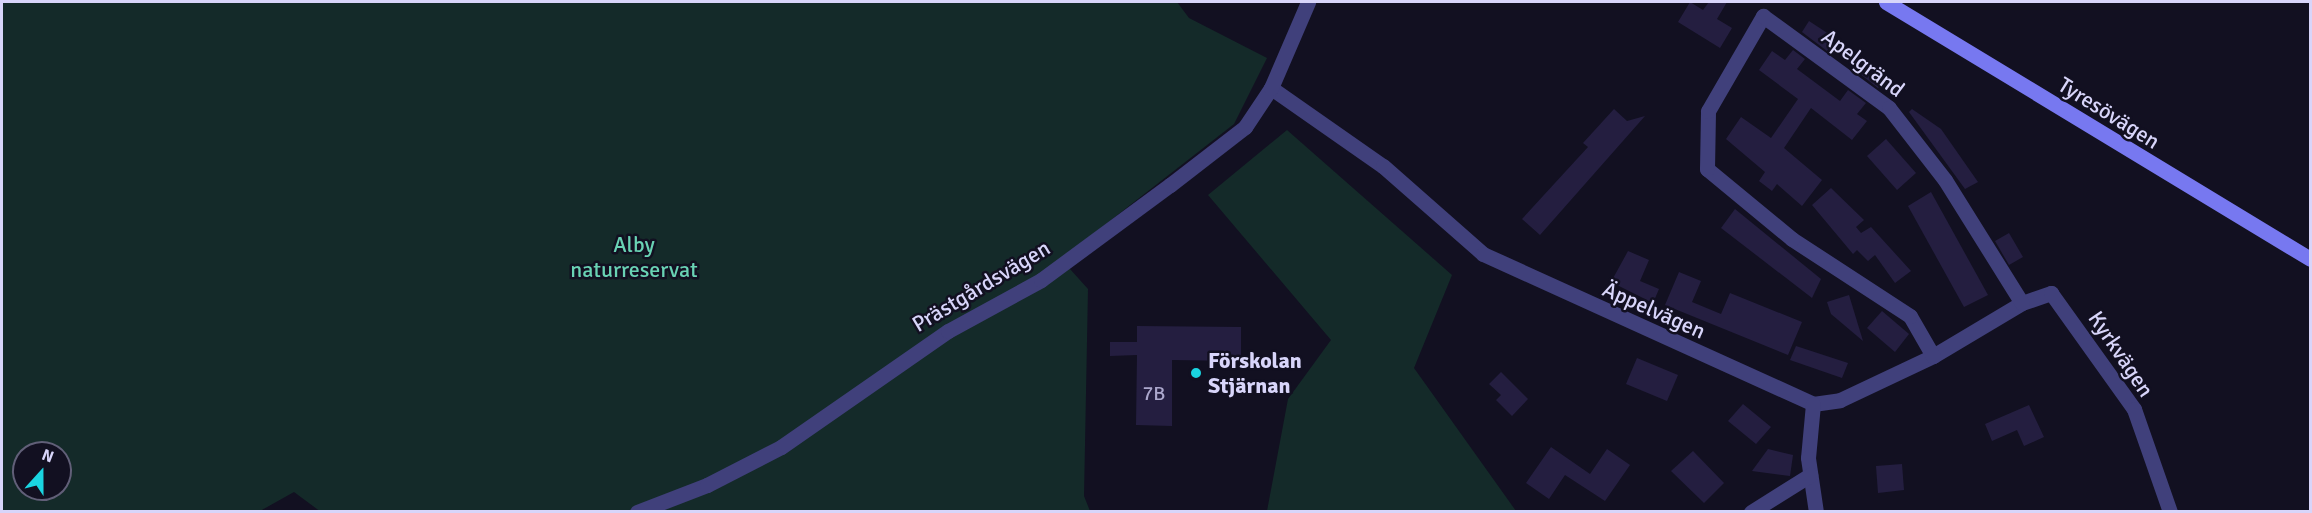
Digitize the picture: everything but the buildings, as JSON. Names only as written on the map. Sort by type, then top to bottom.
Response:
[{"type":"main road","name":"Tyresövägen","points":[[1886,2],[2310,259]]},
{"type":"street","name":"Prästgårdsvägen","points":[[637,512],[745,467],[948,331],[1041,280],[1245,127],[1271,88],[1308,2]]},
{"type":"street","name":"Apelgränd","points":[[1934,356],[1910,316],[1792,239],[1707,169],[1708,111],[1763,16],[1889,108],[1945,180],[2022,303]]},
{"type":"street","name":"Äppelvägen","points":[[1271,88],[1383,166],[1483,254],[1813,404]]},
{"type":"street","name":"Kyrkvägen","points":[[2022,303],[2051,293],[2133,409],[2170,512]]},
{"type":"street","points":[[1816,512],[1810,475],[1813,404],[1840,400],[1934,356],[2022,303]]},
{"type":"street","points":[[1751,512],[1810,475]]},
{"type":"green space","name":"Alby naturreservat","points":[[2,2],[1177,2],[1189,18],[1267,58],[1234,124],[1061,259],[1088,289],[1084,496],[1090,511],[321,512],[294,492],[260,511],[2,512]]},
{"type":"green space","points":[[1287,130],[1452,275],[1414,368],[1516,511],[1267,511],[1288,399],[1331,340],[1208,195]]},
{"type":"place","name":"Förskolan Stjärnan","points":[[1196,373]]}]
